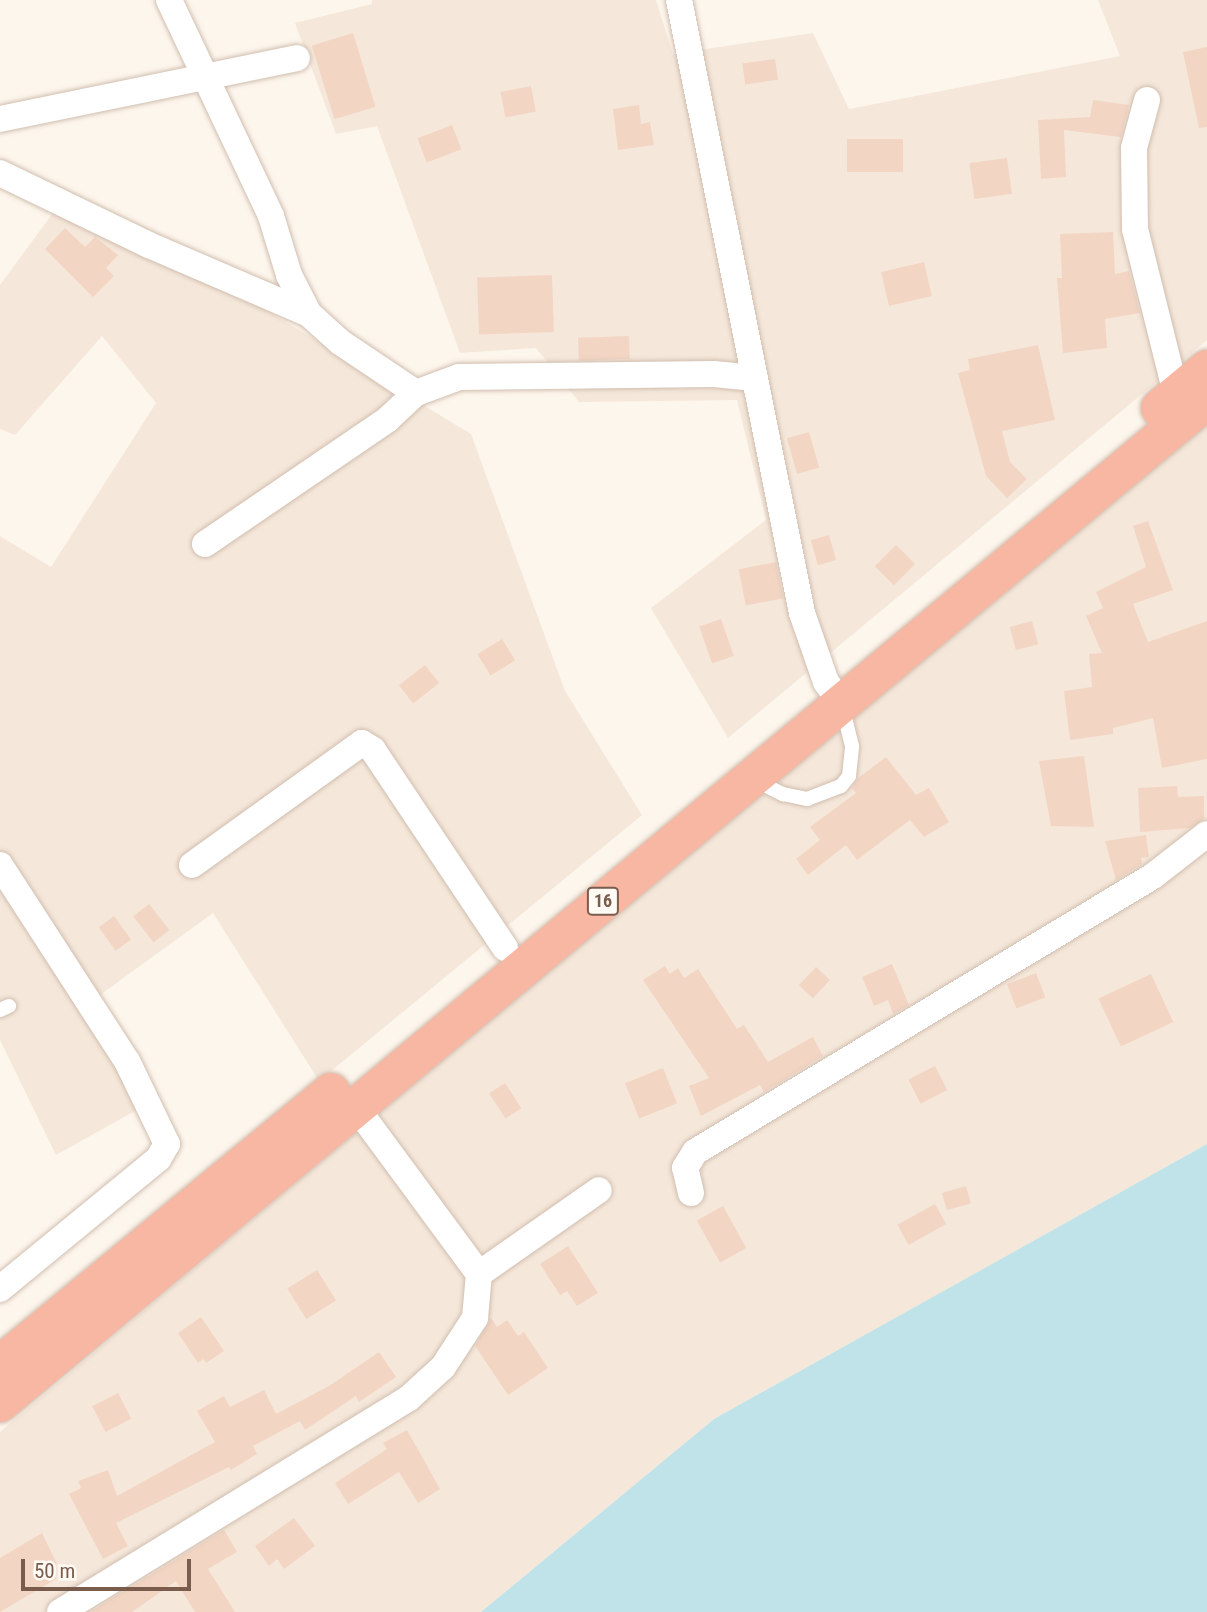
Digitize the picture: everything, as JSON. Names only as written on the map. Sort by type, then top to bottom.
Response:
[{"type":"highway","name":"16","points":[[2,1386],[505,948],[834,693],[1192,397],[1207,369]]},
{"type":"highway","name":"16","points":[[2,1386],[355,1106],[752,778],[834,693]]},
{"type":"street","points":[[169,0],[271,216],[289,275],[309,314]]},
{"type":"street","points":[[679,0],[802,613],[834,693]]},
{"type":"street","points":[[0,119],[297,58]]},
{"type":"street","points":[[1147,100],[1134,148],[1135,229],[1192,397]]},
{"type":"street","points":[[0,173],[149,245],[309,314],[340,342],[416,393]]},
{"type":"street","points":[[205,544],[388,419],[416,393],[459,377],[714,374],[755,378]]},
{"type":"street","points":[[192,864],[362,743],[373,750],[505,948]]},
{"type":"street","points":[[691,1193],[685,1168],[695,1152],[1153,876],[1207,834]]},
{"type":"street","points":[[0,866],[127,1061],[167,1144],[158,1159],[0,1289]]},
{"type":"street","points":[[60,1612],[409,1398],[443,1367],[475,1318],[479,1273],[355,1106]]},
{"type":"street","points":[[479,1273],[599,1190]]},
{"type":"lane","points":[[752,778],[783,794],[807,799],[841,786],[849,776],[852,746],[834,693]]},
{"type":"shaded area","points":[[372,0],[656,0],[673,54],[813,33],[849,109],[1120,56],[1098,0],[1207,0],[1207,340],[728,738],[651,608],[766,520],[737,400],[579,402],[536,348],[460,353],[377,126],[336,134],[295,23],[372,4]]},
{"type":"shaded area","points":[[69,191],[471,434],[565,691],[642,815],[319,1081],[213,913],[89,1003],[142,1107],[56,1155],[0,1040],[0,536],[51,567],[156,403],[102,336],[15,435],[0,429],[0,285]]},
{"type":"shaded area","points":[[1207,417],[1207,1144],[714,1419],[481,1612],[0,1612],[0,1432]]},
{"type":"water","points":[[1207,1144],[1207,1612],[481,1612],[714,1419]]},
{"type":"building","points":[[353,33],[376,107],[334,119],[312,46]]},
{"type":"building","points":[[1207,47],[1207,127],[1199,128],[1183,52]]},
{"type":"building","points":[[775,59],[778,80],[745,84],[742,64]]},
{"type":"building","points":[[531,86],[536,112],[506,117],[501,92]]},
{"type":"building","points":[[1093,100],[1129,105],[1121,137],[1064,130],[1066,177],[1041,179],[1038,120],[1090,117]]},
{"type":"building","points":[[639,105],[641,124],[650,122],[654,145],[618,150],[613,109]]},
{"type":"building","points":[[452,125],[461,149],[427,163],[417,138]]},
{"type":"building","points":[[847,139],[903,139],[903,172],[847,172]]},
{"type":"building","points":[[1007,158],[1012,194],[974,199],[969,163]]},
{"type":"building","points":[[65,228],[85,247],[95,237],[118,255],[106,268],[114,276],[93,297],[45,249]]},
{"type":"building","points":[[1113,232],[1115,274],[1129,271],[1140,313],[1105,319],[1107,348],[1063,353],[1057,278],[1062,278],[1060,234]]},
{"type":"building","points":[[924,262],[932,296],[889,306],[881,272]]},
{"type":"building","points":[[552,275],[554,332],[479,335],[477,278]]},
{"type":"building","points":[[629,336],[630,359],[579,361],[578,338]]},
{"type":"building","points":[[1038,345],[1055,420],[1002,431],[1010,462],[1027,479],[1007,498],[986,476],[958,373],[970,370],[968,359]]},
{"type":"building","points":[[809,432],[819,468],[797,474],[787,438]]},
{"type":"building","points":[[1148,521],[1173,590],[1133,604],[1148,642],[1207,621],[1207,759],[1162,768],[1153,718],[1113,728],[1113,734],[1070,740],[1064,691],[1092,687],[1089,654],[1102,653],[1086,616],[1103,608],[1096,592],[1146,567],[1133,526]]},
{"type":"building","points":[[829,535],[836,560],[818,565],[811,540]]},
{"type":"building","points":[[896,545],[915,564],[894,585],[875,566]]},
{"type":"building","points":[[776,562],[783,598],[746,606],[739,569]]},
{"type":"building","points":[[721,619],[734,656],[712,663],[699,626]]},
{"type":"building","points":[[1032,621],[1038,644],[1016,650],[1010,627]]},
{"type":"building","points":[[502,639],[515,660],[491,676],[477,654]]},
{"type":"building","points":[[425,665],[439,683],[413,703],[399,685]]},
{"type":"building","points":[[1084,756],[1094,827],[1051,826],[1039,761]]},
{"type":"building","points":[[886,757],[916,795],[929,788],[949,822],[924,837],[910,820],[857,860],[846,845],[808,875],[796,859],[820,840],[810,827],[856,793],[852,788],[858,778]]},
{"type":"building","points":[[1177,786],[1178,797],[1204,796],[1204,819],[1190,828],[1140,832],[1138,788]]},
{"type":"building","points":[[1146,835],[1149,857],[1141,858],[1142,864],[1116,880],[1105,841]]},
{"type":"building","points":[[149,904],[169,930],[154,942],[133,916]]},
{"type":"building","points":[[114,916],[131,939],[116,951],[99,927]]},
{"type":"building","points":[[892,964],[909,1005],[893,1014],[888,1000],[874,1006],[862,977]]},
{"type":"building","points":[[665,966],[670,974],[678,968],[684,978],[698,969],[737,1029],[744,1025],[768,1062],[813,1037],[823,1056],[764,1092],[760,1085],[701,1116],[689,1086],[709,1078],[643,980]]},
{"type":"building","points":[[816,967],[830,980],[813,998],[799,985]]},
{"type":"building","points":[[1036,973],[1045,997],[1016,1008],[1007,984]]},
{"type":"building","points":[[1151,974],[1173,1022],[1121,1047],[1098,999]]},
{"type":"building","points":[[935,1066],[947,1090],[921,1104],[908,1080]]},
{"type":"building","points":[[663,1068],[677,1103],[639,1119],[625,1083]]},
{"type":"building","points":[[505,1083],[521,1108],[505,1119],[489,1093]]},
{"type":"building","points":[[966,1186],[971,1203],[947,1210],[942,1193]]},
{"type":"building","points":[[935,1204],[946,1224],[909,1245],[897,1225]]},
{"type":"building","points":[[723,1206],[746,1248],[720,1263],[697,1221]]},
{"type":"building","points":[[568,1246],[598,1293],[577,1306],[567,1291],[560,1295],[540,1264]]},
{"type":"building","points":[[317,1270],[336,1301],[306,1319],[287,1289]]},
{"type":"building","points":[[201,1317],[224,1351],[206,1363],[203,1359],[198,1363],[178,1333]]},
{"type":"building","points":[[491,1318],[497,1327],[507,1320],[518,1336],[524,1332],[548,1368],[508,1395],[475,1346]]},
{"type":"building","points":[[379,1352],[396,1377],[359,1402],[356,1396],[305,1430],[300,1421],[253,1446],[257,1454],[231,1470],[229,1467],[116,1523],[128,1546],[103,1559],[69,1494],[81,1488],[78,1481],[108,1470],[117,1496],[215,1442],[197,1411],[224,1396],[230,1407],[264,1390],[276,1414],[329,1386]]},
{"type":"building","points":[[118,1393],[131,1419],[105,1432],[92,1406]]},
{"type":"building","points":[[407,1430],[440,1489],[418,1503],[399,1472],[348,1504],[335,1483],[387,1449],[383,1443]]},
{"type":"building","points":[[294,1518],[315,1546],[284,1569],[277,1559],[269,1566],[255,1546]]},
{"type":"building","points":[[224,1530],[237,1552],[208,1569],[235,1612],[195,1612],[176,1581],[132,1612],[90,1612]]},
{"type":"building","points":[[42,1533],[57,1564],[51,1567],[56,1579],[0,1612],[0,1558]]}]
